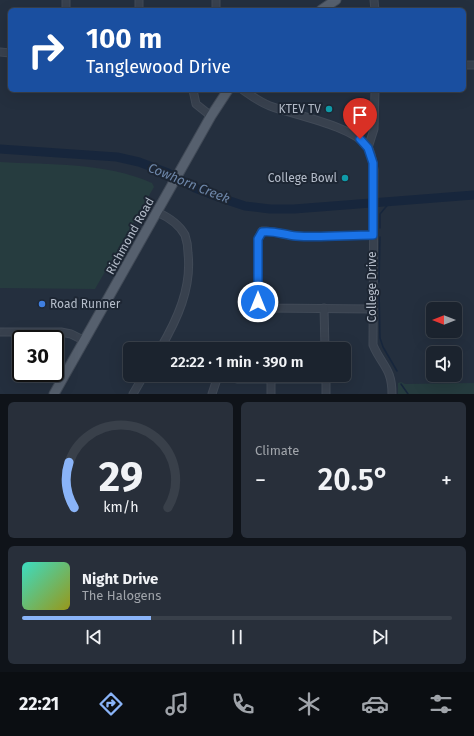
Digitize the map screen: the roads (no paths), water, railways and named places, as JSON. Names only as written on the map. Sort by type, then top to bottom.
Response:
[{"type":"main road","points":[[324,8],[336,0]]},
{"type":"main road","name":"Richmond Road","points":[[54,394],[211,116],[227,92]]},
{"type":"street","points":[[193,92],[196,104],[211,116]]},
{"type":"street","points":[[246,92],[256,100],[270,106],[347,130],[360,139],[368,148]]},
{"type":"street","points":[[368,148],[374,129],[375,92]]},
{"type":"street","name":"College Drive","points":[[368,148],[373,163],[373,346],[389,372],[392,394]]},
{"type":"street","points":[[157,212],[169,218],[185,236],[189,258],[188,275],[182,306],[164,342]]},
{"type":"street","points":[[373,235],[296,236],[280,234],[269,230],[262,232],[258,239],[258,302],[261,306],[266,308],[373,309]]},
{"type":"street","points":[[324,308],[325,342]]},
{"type":"street","points":[[0,332],[60,332],[71,334],[85,341]]},
{"type":"street","points":[[133,394],[140,382]]},
{"type":"street","points":[[212,394],[215,382]]},
{"type":"street","points":[[271,382],[271,394]]},
{"type":"street","points":[[326,382],[326,394]]},
{"type":"waterway","name":"Cowhorn Creek","points":[[0,149],[117,157],[139,162],[168,173],[195,188],[221,198],[245,206],[270,209],[294,209],[474,195]]},
{"type":"waterway","points":[[380,228],[380,214],[390,202]]},
{"type":"waterway","points":[[379,282],[380,237]]},
{"type":"waterway","points":[[379,289],[380,338],[383,347],[397,371]]},
{"type":"waterway","points":[[401,384],[408,394]]},
{"type":"place","name":"KTEV TV","points":[[329,109]]},
{"type":"place","name":"College Bowl","points":[[345,178]]},
{"type":"place","name":"Road Runner","points":[[42,304]]}]
